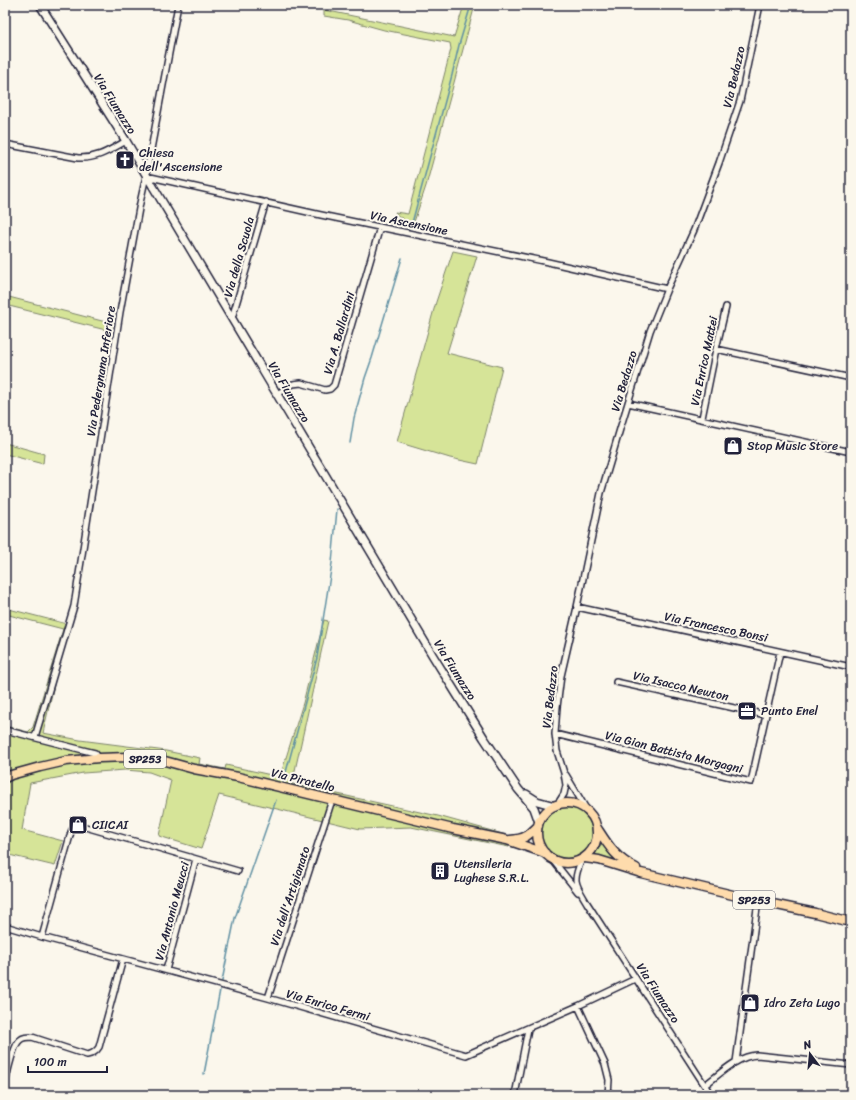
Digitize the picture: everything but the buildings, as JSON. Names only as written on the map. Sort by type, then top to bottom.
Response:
[{"type":"main road","name":"Via Piratello","points":[[8,777],[66,761],[99,758],[128,758],[165,761],[194,769],[238,777],[453,829],[507,840],[548,856]]},
{"type":"main road","points":[[556,805],[571,803],[580,806],[588,812]]},
{"type":"main road","name":"SP253","points":[[539,824],[548,810],[556,805]]},
{"type":"main road","name":"SP253","points":[[588,812],[594,819],[597,828],[609,846],[622,860],[657,876]]},
{"type":"main road","name":"Via Piratello","points":[[500,839],[519,840],[525,838],[539,824]]},
{"type":"main road","points":[[539,824],[537,832],[539,843],[548,856]]},
{"type":"main road","points":[[583,859],[594,848],[597,828]]},
{"type":"main road","name":"SP253","points":[[548,856],[563,863],[570,863],[583,859],[599,860],[641,873],[851,922]]},
{"type":"street","name":"Via Fiumazzo","points":[[40,5],[126,141],[433,656],[484,738],[518,789],[534,808],[539,824]]},
{"type":"street","name":"Via Pedergnana Inferiore","points":[[35,737],[74,606],[120,312],[178,5]]},
{"type":"street","name":"Via Bedazzo","points":[[556,805],[564,794],[565,790],[564,773],[557,751],[556,734],[557,707],[561,676],[601,493],[650,331],[694,230],[740,101],[760,5]]},
{"type":"street","points":[[5,144],[78,158],[86,158],[106,152],[126,141]]},
{"type":"street","name":"Via Ascensione","points":[[146,176],[266,202],[321,216],[548,262],[667,289]]},
{"type":"street","name":"Via della Scuola","points":[[232,318],[266,202]]},
{"type":"street","name":"Via A. Ballardini","points":[[277,394],[297,383],[325,390],[330,389],[334,385],[380,227]]},
{"type":"street","name":"Via Enrico Mattei","points":[[702,418],[726,307]]},
{"type":"street","points":[[716,349],[851,378]]},
{"type":"street","name":"Via Enrico Mattei","points":[[628,403],[702,418],[851,452]]},
{"type":"street","name":"Via Francesco Bonsi","points":[[577,607],[780,652],[851,666]]},
{"type":"street","name":"Via Gian Battista Morgagni","points":[[556,734],[751,782],[780,652]]},
{"type":"street","name":"Via Isacco Newton","points":[[616,682],[766,715]]},
{"type":"street","name":"Via Piratello","points":[[5,730],[94,753],[99,758]]},
{"type":"street","name":"Via Bedazzo","points":[[564,773],[588,812]]},
{"type":"street","name":"Via Fiumazzo","points":[[518,789],[537,801],[556,805]]},
{"type":"street","name":"Via dell'Artigianato","points":[[268,998],[332,800]]},
{"type":"street","name":"Via Antonio Meucci","points":[[42,937],[72,829],[77,826],[82,826],[196,859],[166,970]]},
{"type":"street","name":"Via Fiumazzo","points":[[548,856],[587,903]]},
{"type":"street","points":[[196,859],[238,871]]},
{"type":"street","name":"Via Fiumazzo","points":[[583,859],[575,879],[580,891],[711,1095]]},
{"type":"street","points":[[736,1062],[758,901]]},
{"type":"street","name":"Via Enrico Fermi","points":[[5,926],[268,998],[466,1055],[528,1029],[635,978]]},
{"type":"street","points":[[5,1084],[17,1043],[24,1038],[32,1038],[87,1055],[97,1050],[123,959]]},
{"type":"street","points":[[578,1006],[606,1064],[609,1080],[608,1095]]},
{"type":"street","points":[[515,1095],[528,1029]]},
{"type":"street","points":[[705,1085],[745,1056],[757,1055],[851,1065]]},
{"type":"green space","points":[[464,5],[475,5],[426,186],[412,228],[395,212],[408,214],[451,49],[450,43],[324,16],[324,10],[454,37]]},
{"type":"green space","points":[[453,251],[477,256],[447,353],[502,367],[478,464],[450,458],[397,442],[436,302]]},
{"type":"green space","points":[[5,296],[114,323],[110,331],[5,305]]},
{"type":"green space","points":[[5,443],[44,454],[43,464],[5,454]]},
{"type":"green space","points":[[5,608],[71,625],[57,672],[43,733],[80,740],[166,751],[200,758],[199,764],[225,769],[226,765],[280,777],[303,703],[324,620],[328,621],[292,784],[438,816],[510,836],[509,847],[411,827],[360,829],[219,795],[201,849],[159,836],[171,780],[149,772],[125,770],[83,773],[30,783],[22,830],[63,841],[55,866],[5,854],[5,726],[28,732],[33,727],[63,629],[5,614]]},
{"type":"green space","points":[[567,806],[577,808],[586,814],[592,823],[594,833],[592,843],[586,852],[577,858],[567,860],[557,858],[548,852],[542,843],[540,833],[542,823],[548,814],[557,808]]},
{"type":"green space","points":[[602,839],[624,865],[593,856],[600,847]]},
{"type":"waterway","points":[[409,228],[412,223],[471,5]]},
{"type":"waterway","points":[[350,443],[354,418],[365,378],[402,258]]},
{"type":"waterway","points":[[283,783],[317,658],[332,563],[337,509]]},
{"type":"waterway","points":[[222,981],[235,918],[276,800]]},
{"type":"waterway","points":[[204,1074],[220,990]]},
{"type":"place","name":"Chiesa dell'Ascensione","points":[[125,160]]},
{"type":"place","name":"Stop Music Store","points":[[733,446]]},
{"type":"place","name":"Punto Enel","points":[[747,711]]},
{"type":"place","name":"CIICAI","points":[[78,825]]},
{"type":"place","name":"Utensileria Lughese S.R.L.","points":[[440,871]]},
{"type":"place","name":"Idro Zeta Lugo","points":[[750,1003]]}]
